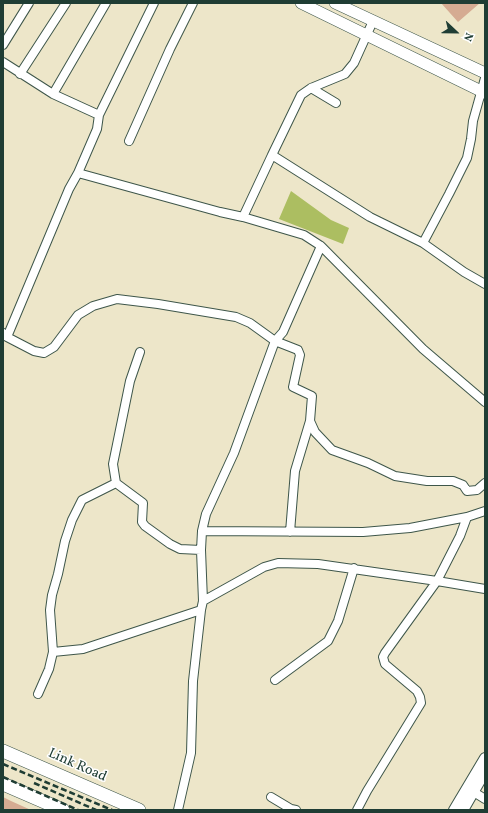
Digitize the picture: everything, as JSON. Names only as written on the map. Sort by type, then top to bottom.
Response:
[{"type":"main road","points":[[301,3],[483,92]]},
{"type":"main road","points":[[335,3],[485,73]]},
{"type":"main road","name":"Link Road","points":[[3,751],[139,810]]},
{"type":"main road","points":[[3,784],[63,810]]},
{"type":"street","points":[[3,45],[29,3]]},
{"type":"street","points":[[20,74],[66,3]]},
{"type":"street","points":[[53,94],[106,3]]},
{"type":"street","points":[[154,3],[99,115],[97,129],[5,334],[34,351],[44,353],[54,348],[78,316],[93,306],[117,299],[236,317],[250,323],[275,341],[298,350],[300,355],[294,387],[312,396],[310,421],[295,471],[290,532]]},
{"type":"street","points":[[129,141],[170,49],[193,3]]},
{"type":"street","points":[[243,217],[301,95],[345,74],[354,63],[373,21]]},
{"type":"street","points":[[3,62],[53,94],[99,115]]},
{"type":"street","points":[[423,242],[450,194],[467,158],[473,121],[483,92],[485,78]]},
{"type":"street","points":[[309,90],[334,104]]},
{"type":"street","points":[[272,155],[370,217],[423,242],[464,272],[485,284]]},
{"type":"street","points":[[78,173],[243,217],[304,235],[321,246],[423,349],[485,402]]},
{"type":"street","points":[[178,810],[191,753],[193,681],[203,601],[201,550],[202,531],[206,514],[234,453],[275,341],[283,332],[294,304],[321,246]]},
{"type":"street","points":[[140,352],[130,381],[113,464],[116,483],[143,503],[142,522],[145,526],[170,544],[180,549],[201,550]]},
{"type":"street","points":[[310,421],[315,432],[332,450],[368,463],[395,476],[427,481],[453,481],[463,485],[467,491],[477,490],[485,483]]},
{"type":"street","points":[[38,694],[49,669],[53,652],[50,610],[52,595],[65,541],[72,520],[82,500],[116,483]]},
{"type":"street","points":[[202,531],[362,532],[410,528],[467,517],[485,511]]},
{"type":"street","points":[[357,810],[421,703],[417,691],[385,664],[383,658],[385,653],[437,581],[460,536],[467,517]]},
{"type":"street","points":[[203,601],[264,567],[278,562],[354,568],[485,589]]},
{"type":"street","points":[[275,680],[328,641],[338,622],[354,568]]},
{"type":"street","points":[[53,652],[83,649],[201,610]]},
{"type":"street","points":[[463,810],[470,790],[485,758]]},
{"type":"street","points":[[454,810],[485,772]]},
{"type":"street","points":[[470,790],[485,798]]},
{"type":"street","points":[[271,797],[291,809],[296,810]]},
{"type":"green space","points":[[291,191],[331,220],[349,228],[343,244],[279,219]]},
{"type":"building","points":[[441,3],[480,3],[458,22]]},
{"type":"building","points":[[3,797],[11,801],[31,810],[3,810]]},
{"type":"railway","points":[[3,764],[112,810]]},
{"type":"railway","points":[[3,777],[78,810]]},
{"type":"railway","points":[[34,783],[96,810]]}]
